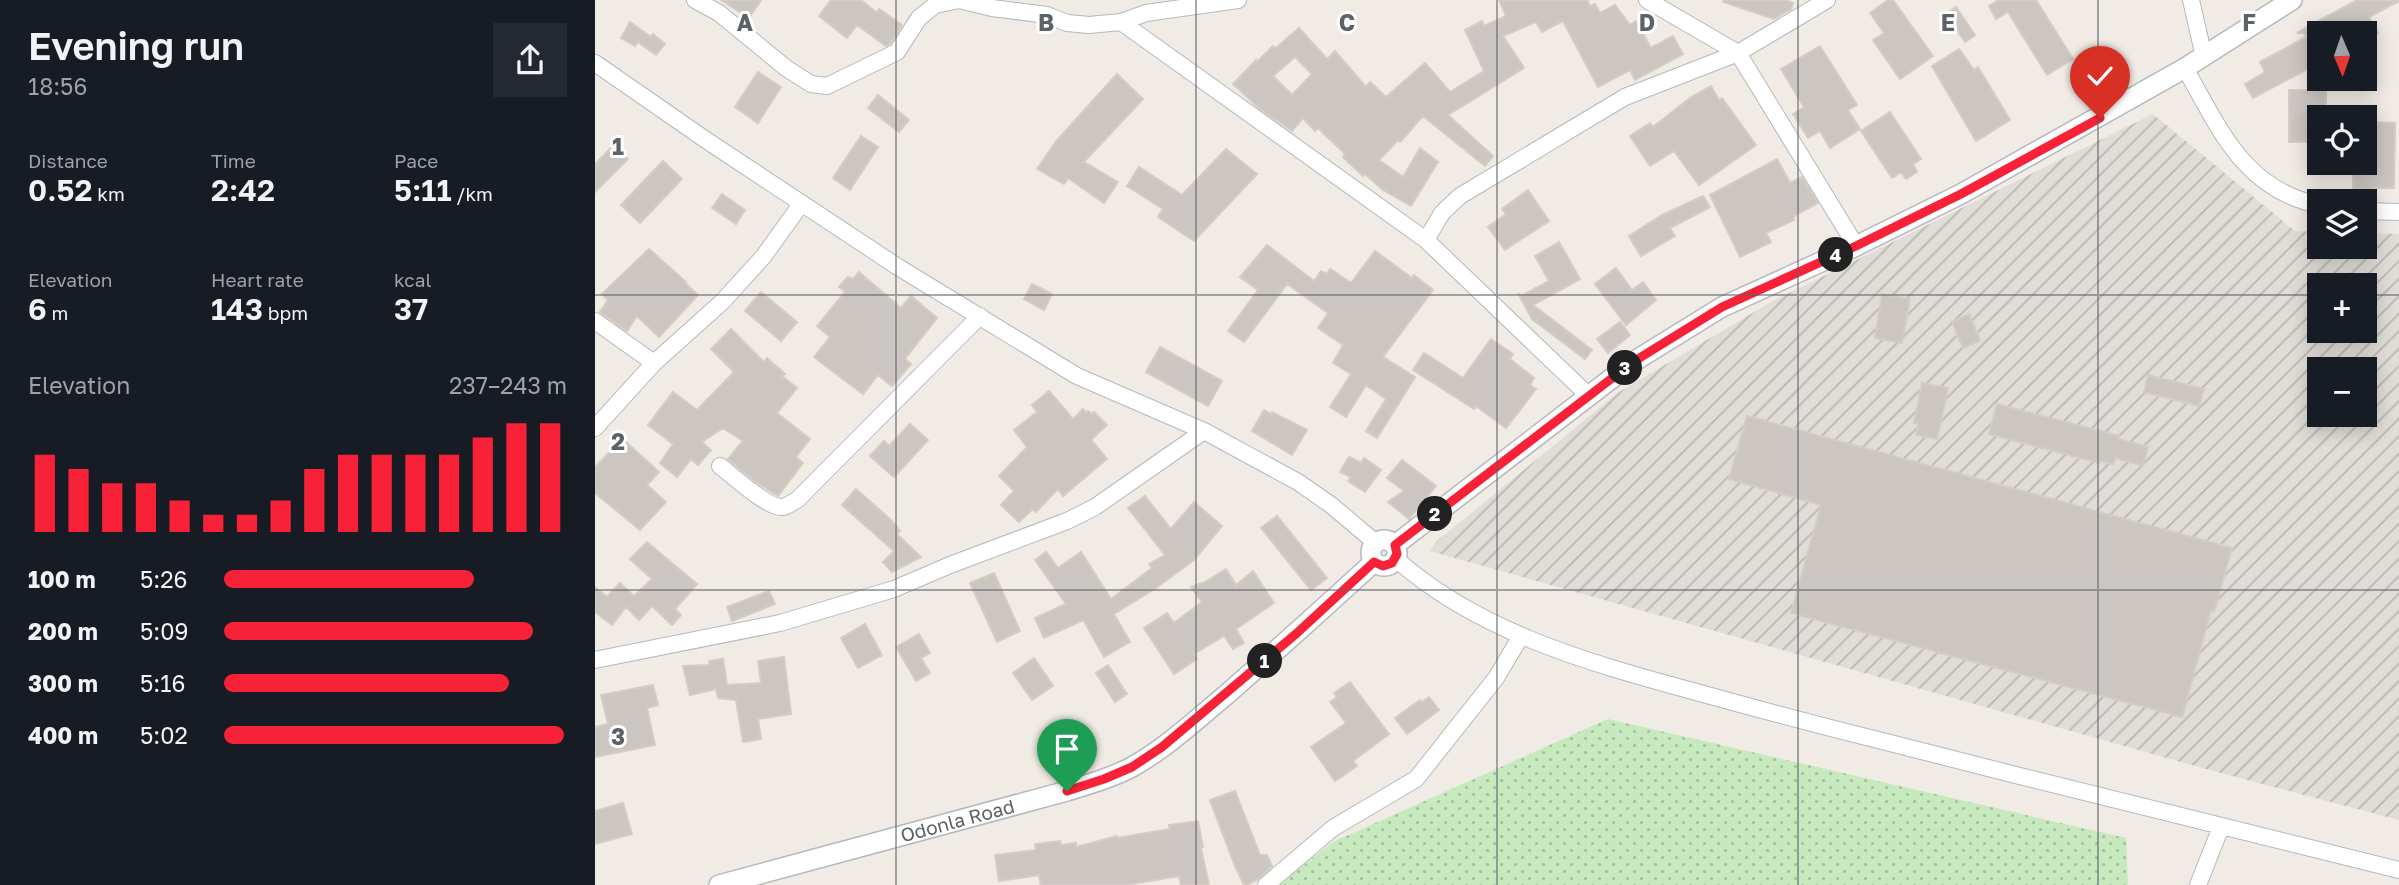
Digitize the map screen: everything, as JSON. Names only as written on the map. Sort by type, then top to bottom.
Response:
[{"type":"street","points":[[695,0],[719,13],[786,68],[811,84],[827,86],[897,52],[919,18],[935,5],[959,0],[992,8],[1051,7],[1067,23],[1089,25],[1121,22],[1146,13],[1238,0]]},
{"type":"street","points":[[1647,0],[1738,53],[1856,246]]},
{"type":"street","points":[[1426,240],[1442,213],[1460,196],[1625,97],[1738,53],[1827,0]]},
{"type":"street","points":[[2191,0],[2204,57]]},
{"type":"street","name":"Odonla Road","points":[[719,885],[1067,791],[1132,767],[1217,703],[1385,552],[1633,362],[1722,307],[1856,246],[1961,194],[2204,57],[2293,0]]},
{"type":"street","points":[[1121,22],[1426,240],[1590,397]]},
{"type":"street","points":[[595,63],[898,267],[1077,376],[1204,431],[1298,482],[1331,505],[1416,577],[1456,602],[1521,636],[1597,665],[1767,712],[2399,870]]},
{"type":"street","points":[[2185,68],[2228,145],[2254,174],[2279,191],[2307,201]]},
{"type":"street","points":[[595,428],[654,363],[722,302],[762,257],[802,203]]},
{"type":"street","points":[[2377,211],[2399,212]]},
{"type":"street","points":[[720,466],[765,501],[784,507],[797,499],[980,316]]},
{"type":"street","points":[[595,321],[654,363]]},
{"type":"street","points":[[595,660],[780,622],[894,589],[1067,521],[1095,507],[1204,431]]},
{"type":"street","points":[[1266,885],[1333,828],[1416,779],[1496,678],[1521,636]]},
{"type":"street","points":[[2198,885],[2221,827]]},
{"type":"shaded area","points":[[2153,114],[2295,231],[2307,232],[2307,259],[2377,259],[2377,233],[2399,234],[2399,820],[2206,769],[1430,551],[1437,541],[1619,392],[1771,302]]},
{"type":"green space","points":[[1608,719],[2126,838],[2128,885],[1279,885],[1333,842]]},
{"type":"building","points":[[721,0],[761,0],[749,18]]},
{"type":"building","points":[[831,0],[861,0],[877,13],[879,9],[902,25],[886,46],[857,25],[847,38],[819,16]]},
{"type":"building","points":[[1499,0],[1587,0],[1590,6],[1595,4],[1600,13],[1615,5],[1630,25],[1636,21],[1651,48],[1673,36],[1683,54],[1635,80],[1630,70],[1598,87],[1563,21],[1542,32],[1536,22],[1503,36],[1524,68],[1448,115],[1493,156],[1485,166],[1423,116],[1400,142],[1398,140],[1379,160],[1403,177],[1420,148],[1438,162],[1411,206],[1383,190],[1365,174],[1363,176],[1318,128],[1315,131],[1303,118],[1292,131],[1260,109],[1233,84],[1256,60],[1257,62],[1273,46],[1276,48],[1299,28],[1327,59],[1335,51],[1366,87],[1370,82],[1386,97],[1425,63],[1450,92],[1484,71],[1465,30],[1482,21],[1484,26],[1506,16]],"holes":[[[1295,57],[1312,74],[1292,95],[1273,76]]]},
{"type":"building","points":[[1786,0],[1793,3],[1791,9],[1774,19],[1723,2]]},
{"type":"building","points":[[1888,0],[1893,0],[1933,56],[1900,79],[1873,40],[1884,33],[1870,13]]},
{"type":"building","points":[[1999,0],[2036,0],[2073,59],[2047,75],[2008,12],[1996,19],[1989,6]]},
{"type":"building","points":[[2357,0],[2399,1],[2369,17],[2371,21],[2319,21]]},
{"type":"building","points":[[1956,7],[1975,35],[1965,42],[1946,14]]},
{"type":"building","points":[[630,22],[665,44],[656,55],[638,42],[635,46],[621,38]]},
{"type":"building","points":[[2307,28],[2307,69],[2253,98],[2245,84],[2265,72],[2260,62],[2306,37],[2304,33],[2297,33]]},
{"type":"building","points":[[1820,46],[1857,105],[1848,110],[1860,129],[1830,148],[1820,131],[1808,138],[1793,114],[1804,107],[1781,69]]},
{"type":"building","points":[[1959,49],[1974,70],[1978,67],[2010,120],[1976,141],[1932,66]]},
{"type":"building","points":[[758,72],[781,87],[758,123],[735,107]]},
{"type":"building","points":[[1117,74],[1143,99],[1084,162],[1118,182],[1104,203],[1068,178],[1064,184],[1037,169],[1057,140]]},
{"type":"building","points":[[1711,86],[1719,100],[1722,98],[1756,145],[1699,185],[1674,151],[1650,166],[1630,136],[1650,123],[1653,127],[1691,97]]},
{"type":"building","points":[[2289,90],[2326,91],[2326,105],[2307,105],[2307,142],[2289,142]]},
{"type":"building","points":[[878,95],[909,120],[899,132],[868,108]]},
{"type":"building","points":[[1890,112],[1921,159],[1913,164],[1917,172],[1906,179],[1901,172],[1892,178],[1861,131]]},
{"type":"building","points":[[2377,122],[2395,123],[2394,188],[2353,189],[2353,175],[2377,175]]},
{"type":"building","points":[[861,136],[878,147],[850,190],[833,178]]},
{"type":"building","points":[[614,145],[628,159],[595,192],[595,164]]},
{"type":"building","points":[[1226,149],[1257,174],[1194,241],[1158,217],[1163,209],[1127,186],[1139,167],[1182,195]]},
{"type":"building","points":[[1777,159],[1790,183],[1802,177],[1818,203],[1797,214],[1794,220],[1766,233],[1771,242],[1740,257],[1710,195]]},
{"type":"building","points":[[663,161],[682,179],[640,223],[621,205]]},
{"type":"building","points":[[1528,190],[1549,221],[1505,250],[1488,227],[1506,214],[1502,209]]},
{"type":"building","points":[[722,194],[745,210],[736,224],[712,208]]},
{"type":"building","points":[[1703,196],[1710,207],[1670,228],[1675,236],[1641,256],[1629,236],[1662,215]]},
{"type":"building","points":[[1559,242],[1580,279],[1533,305],[1592,350],[1585,359],[1532,319],[1518,293],[1521,296],[1549,281],[1535,256]]},
{"type":"building","points":[[1267,245],[1314,281],[1321,271],[1327,274],[1330,269],[1351,283],[1375,251],[1433,290],[1383,357],[1415,377],[1377,438],[1366,431],[1386,399],[1366,385],[1346,417],[1330,407],[1351,374],[1333,363],[1343,345],[1318,328],[1328,313],[1287,284],[1244,342],[1228,331],[1258,290],[1240,277]]},
{"type":"building","points":[[649,249],[698,295],[659,337],[637,316],[627,331],[600,312],[608,300],[602,294]]},
{"type":"building","points":[[1616,268],[1632,290],[1643,282],[1656,300],[1626,325],[1595,284]]},
{"type":"building","points":[[859,272],[901,308],[911,296],[937,318],[905,359],[911,364],[892,386],[878,375],[863,394],[814,357],[830,337],[817,326],[845,292],[839,287],[848,277],[853,279]]},
{"type":"building","points":[[1032,284],[1052,294],[1044,310],[1024,299]]},
{"type":"building","points":[[761,292],[797,322],[781,341],[745,311]]},
{"type":"building","points":[[1882,294],[1910,299],[1902,343],[1875,338]]},
{"type":"building","points":[[1969,314],[1980,341],[1963,348],[1952,322]]},
{"type":"building","points":[[1620,322],[1630,335],[1608,353],[1597,339]]},
{"type":"building","points":[[731,329],[764,362],[767,358],[785,374],[782,376],[797,388],[777,413],[810,439],[796,457],[803,463],[778,496],[728,459],[743,441],[723,428],[702,442],[711,450],[698,465],[691,459],[677,477],[660,463],[673,444],[648,425],[673,392],[697,410],[734,372],[711,349]]},
{"type":"building","points":[[1491,339],[1513,354],[1510,359],[1534,378],[1530,385],[1536,389],[1506,428],[1476,406],[1474,409],[1413,370],[1424,353],[1463,378]]},
{"type":"building","points":[[1160,347],[1222,381],[1208,406],[1146,372]]},
{"type":"building","points":[[2148,375],[2204,389],[2199,406],[2144,392]]},
{"type":"building","points":[[1922,383],[1948,388],[1937,439],[1916,435],[1918,424],[1914,423]]},
{"type":"building","points":[[1049,391],[1073,419],[1083,409],[1086,413],[1094,412],[1107,425],[1091,440],[1107,459],[1063,496],[1058,489],[1036,512],[1033,509],[1019,522],[1001,505],[1014,491],[999,476],[1027,447],[1014,430],[1037,412],[1032,405]]},
{"type":"building","points":[[1997,404],[2119,436],[2118,439],[2148,447],[2143,466],[2116,458],[2113,464],[2099,463],[1989,434]]},
{"type":"building","points":[[1264,410],[1307,430],[1292,455],[1252,431]]},
{"type":"building","points":[[1747,416],[2232,548],[2214,612],[2211,611],[2182,717],[1791,613],[1821,505],[1729,479]]},
{"type":"building","points":[[910,424],[928,440],[894,477],[870,456],[884,441],[889,446]]},
{"type":"building","points":[[623,439],[659,472],[647,485],[666,502],[640,530],[595,493],[595,467]]},
{"type":"building","points":[[1349,457],[1361,463],[1364,458],[1381,470],[1365,492],[1348,481],[1351,477],[1340,472]]},
{"type":"building","points":[[1402,460],[1436,486],[1409,519],[1388,502],[1404,491],[1387,478]]},
{"type":"building","points":[[856,489],[891,520],[900,531],[897,534],[921,557],[892,572],[883,562],[894,551],[842,505]]},
{"type":"building","points":[[1145,496],[1171,529],[1194,502],[1222,526],[1194,560],[1114,614],[1130,642],[1104,657],[1084,621],[1044,638],[1035,618],[1066,604],[1035,560],[1046,552],[1058,568],[1081,552],[1111,599],[1152,568],[1149,564],[1165,555],[1128,508]]},
{"type":"building","points":[[1277,516],[1327,578],[1311,590],[1261,528]]},
{"type":"building","points":[[647,542],[697,584],[675,609],[681,615],[672,625],[652,606],[639,620],[626,607],[612,625],[595,612],[595,587],[607,597],[620,583],[634,596],[652,579],[630,559]]},
{"type":"building","points":[[1226,569],[1236,585],[1253,571],[1274,603],[1236,629],[1244,643],[1233,649],[1224,636],[1194,654],[1197,659],[1174,674],[1144,628],[1167,613],[1174,623],[1202,602],[1191,587]]},
{"type":"building","points":[[994,573],[1020,631],[997,642],[970,583]]},
{"type":"building","points":[[769,591],[775,604],[732,621],[727,607]]},
{"type":"building","points":[[865,624],[882,655],[858,668],[841,638]]},
{"type":"building","points":[[919,634],[930,653],[921,658],[930,673],[916,681],[896,647]]},
{"type":"building","points":[[784,657],[791,714],[758,719],[761,739],[743,742],[736,700],[718,698],[716,689],[690,695],[683,666],[710,665],[709,661],[723,659],[727,685],[761,683],[758,661]]},
{"type":"building","points":[[1034,658],[1053,686],[1032,700],[1013,673]]},
{"type":"building","points":[[1108,665],[1127,694],[1115,702],[1096,673]]},
{"type":"building","points":[[1350,682],[1389,734],[1353,761],[1357,766],[1335,781],[1311,747],[1346,723],[1330,702],[1337,697],[1334,693]]},
{"type":"building","points":[[653,685],[658,705],[647,708],[655,745],[595,757],[595,727],[608,724],[601,695]]},
{"type":"building","points":[[1429,697],[1439,710],[1407,734],[1395,718],[1420,700],[1422,702]]},
{"type":"building","points":[[1235,791],[1260,855],[1267,855],[1272,866],[1257,880],[1246,885],[1235,866],[1210,800]]},
{"type":"building","points":[[623,803],[632,834],[595,844],[595,811]]},
{"type":"building","points":[[1198,821],[1209,885],[1181,885],[1179,876],[1126,885],[1041,885],[1039,875],[999,881],[995,855],[1036,850],[1035,844],[1060,841],[1061,845],[1076,843],[1076,847],[1117,836],[1170,829],[1169,825]]},
{"type":"route","points":[[1067,791],[1132,767],[1162,747],[1297,633],[1374,562],[1383,566],[1392,563],[1397,554],[1395,545],[1633,362],[1722,307],[1856,246],[1961,194],[2100,118]]}]
